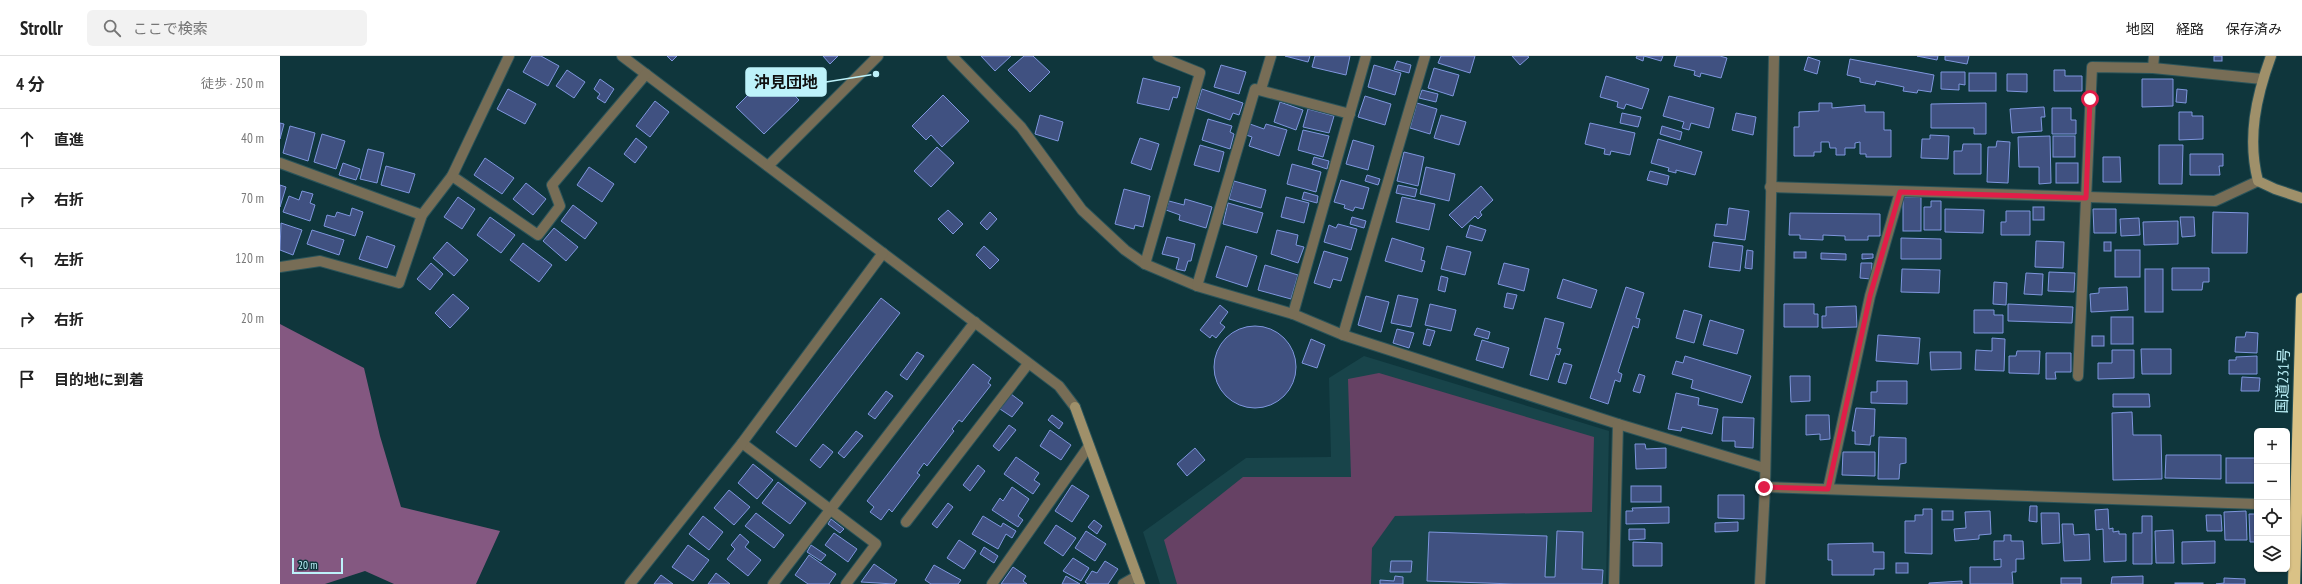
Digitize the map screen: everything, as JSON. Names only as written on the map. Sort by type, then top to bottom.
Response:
[{"type":"highway","name":"国道231号","points":[[2294,584],[2295,505],[2302,299]]},
{"type":"street","points":[[280,267],[320,261],[399,283],[422,215],[452,176],[509,56]]},
{"type":"street","points":[[622,56],[1059,386],[1075,407],[1138,580],[1123,584]]},
{"type":"street","points":[[768,166],[878,56]]},
{"type":"street","points":[[952,56],[1021,127],[1082,210],[1125,250],[1145,264],[1197,286],[1293,314],[1344,335],[1618,424],[1764,468]]},
{"type":"street","points":[[1145,264],[1200,73],[1158,56]]},
{"type":"street","points":[[1261,89],[1271,56]]},
{"type":"street","points":[[1293,314],[1366,56]]},
{"type":"street","points":[[1344,335],[1425,56]]},
{"type":"street","points":[[1760,584],[1764,487],[1774,56]]},
{"type":"street","points":[[2153,68],[2154,56]]},
{"type":"street","points":[[2270,56],[2262,79],[2252,130],[2252,159],[2258,180],[2275,189],[2302,198]]},
{"type":"street","points":[[2078,376],[2092,67],[2153,68],[2262,79]]},
{"type":"street","points":[[452,176],[538,235],[560,206],[552,185],[646,74]]},
{"type":"street","points":[[1197,286],[1255,89],[1261,89],[1350,114]]},
{"type":"street","points":[[280,163],[422,215]]},
{"type":"street","points":[[1770,187],[2215,201],[2258,180]]},
{"type":"street","points":[[1828,489],[1870,296],[1900,192]]},
{"type":"street","points":[[630,584],[742,443],[884,253]]},
{"type":"street","points":[[773,584],[975,322]]},
{"type":"street","points":[[906,522],[1028,364]]},
{"type":"street","points":[[1614,584],[1618,424]]},
{"type":"street","points":[[742,443],[876,544],[846,584]]},
{"type":"street","points":[[992,584],[1089,446]]},
{"type":"street","points":[[1764,487],[2254,504]]},
{"type":"shaded area","points":[[280,324],[364,368],[380,436],[401,507],[500,531],[476,584],[394,584],[365,571],[325,584],[280,584]]},
{"type":"shaded area","points":[[1364,356],[1609,431],[1606,584],[1160,584],[1143,532],[1246,458],[1331,457],[1329,378]]},
{"type":"shaded area","points":[[1379,373],[1594,437],[1592,512],[1395,516],[1372,548],[1371,584],[1177,584],[1164,540],[1243,477],[1351,477],[1348,379]]},
{"type":"building","points":[[532,56],[541,56],[559,66],[548,86],[523,72]]},
{"type":"building","points":[[667,56],[677,56],[672,61]]},
{"type":"building","points":[[823,56],[838,56],[830,64]]},
{"type":"building","points":[[981,56],[1011,56],[995,71]]},
{"type":"building","points":[[1024,56],[1033,56],[1050,72],[1030,92],[1008,70]]},
{"type":"building","points":[[1285,56],[1310,56],[1308,62]]},
{"type":"building","points":[[1315,56],[1350,56],[1346,75],[1312,67]]},
{"type":"building","points":[[1441,56],[1475,56],[1470,73],[1438,63]]},
{"type":"building","points":[[1512,56],[1527,56],[1529,57],[1520,65]]},
{"type":"building","points":[[1637,56],[1644,56],[1643,61],[1636,58]]},
{"type":"building","points":[[1644,56],[1663,56],[1661,61]]},
{"type":"building","points":[[1677,56],[1720,56],[1727,58],[1721,78],[1701,73],[1700,77],[1694,75],[1695,71],[1674,66]]},
{"type":"building","points":[[1917,56],[1938,56],[1937,60]]},
{"type":"building","points":[[1945,56],[1969,56],[1967,64],[1945,60]]},
{"type":"building","points":[[2214,56],[2222,56],[2222,61],[2214,61]]},
{"type":"building","points":[[1808,57],[1820,61],[1817,74],[1804,70]]},
{"type":"building","points":[[1850,59],[1934,75],[1931,92],[1918,90],[1917,93],[1903,91],[1904,87],[1876,81],[1875,85],[1860,82],[1860,78],[1847,75]]},
{"type":"building","points":[[1397,61],[1411,65],[1409,73],[1394,69]]},
{"type":"building","points":[[1221,65],[1246,72],[1239,94],[1214,87]]},
{"type":"building","points":[[1374,65],[1401,73],[1395,95],[1368,87]]},
{"type":"building","points":[[1434,68],[1459,75],[1453,96],[1428,88]]},
{"type":"building","points":[[567,70],[585,82],[574,98],[556,86]]},
{"type":"building","points":[[2054,70],[2065,70],[2065,76],[2082,76],[2082,91],[2054,91]]},
{"type":"building","points":[[771,72],[799,100],[764,134],[736,107]]},
{"type":"building","points":[[1941,72],[1965,72],[1965,85],[1959,84],[1959,90],[1941,89]]},
{"type":"building","points":[[1969,73],[1996,73],[1996,91],[1969,91]]},
{"type":"building","points":[[2007,74],[2027,74],[2027,92],[2007,91]]},
{"type":"building","points":[[1606,76],[1649,89],[1642,109],[1626,104],[1624,109],[1617,107],[1618,102],[1600,97]]},
{"type":"building","points":[[1143,78],[1180,87],[1177,98],[1173,97],[1169,110],[1137,103]]},
{"type":"building","points":[[600,79],[614,89],[605,103],[597,98],[600,94],[594,89]]},
{"type":"building","points":[[2142,79],[2173,79],[2173,106],[2142,107]]},
{"type":"building","points":[[508,89],[536,104],[525,124],[497,109]]},
{"type":"building","points":[[1202,89],[1243,103],[1239,115],[1233,113],[1230,120],[1196,108]]},
{"type":"building","points":[[2177,89],[2187,90],[2186,103],[2176,102]]},
{"type":"building","points":[[1422,90],[1438,94],[1436,102],[1419,98]]},
{"type":"building","points":[[943,95],[969,121],[942,147],[931,135],[926,140],[912,126]]},
{"type":"building","points":[[1365,96],[1391,104],[1385,125],[1358,117]]},
{"type":"building","points":[[1669,96],[1714,108],[1709,128],[1691,123],[1689,130],[1682,128],[1684,122],[1663,116]]},
{"type":"building","points":[[655,101],[669,112],[650,137],[636,126]]},
{"type":"building","points":[[1280,102],[1303,110],[1296,130],[1274,122]]},
{"type":"building","points":[[1417,103],[1437,109],[1430,134],[1410,128]]},
{"type":"building","points":[[1819,103],[1832,103],[1832,108],[1865,105],[1865,112],[1884,112],[1884,130],[1891,130],[1891,157],[1866,157],[1866,154],[1860,154],[1860,142],[1855,143],[1855,148],[1845,148],[1845,155],[1836,155],[1836,148],[1830,148],[1829,142],[1821,142],[1821,152],[1814,152],[1814,156],[1794,156],[1794,127],[1799,127],[1799,112],[1819,111]]},
{"type":"building","points":[[1986,103],[1986,134],[1974,134],[1974,128],[1931,128],[1931,104]]},
{"type":"building","points":[[2044,107],[2045,117],[2041,117],[2042,131],[2012,133],[2010,109]]},
{"type":"building","points":[[2052,108],[2071,108],[2071,120],[2076,120],[2076,134],[2052,134]]},
{"type":"building","points":[[1308,109],[1334,116],[1329,133],[1303,127]]},
{"type":"building","points":[[2179,112],[2192,112],[2192,116],[2203,116],[2203,139],[2179,140]]},
{"type":"building","points":[[1622,113],[1641,117],[1638,127],[1620,123]]},
{"type":"building","points":[[1736,113],[1756,117],[1753,135],[1732,130]]},
{"type":"building","points":[[1040,115],[1063,122],[1058,141],[1035,134]]},
{"type":"building","points":[[1441,115],[1466,122],[1459,145],[1434,138]]},
{"type":"building","points":[[1208,119],[1232,126],[1230,132],[1234,134],[1230,149],[1202,140]]},
{"type":"building","points":[[280,123],[284,124],[280,139]]},
{"type":"building","points":[[1590,123],[1635,133],[1630,155],[1611,151],[1610,155],[1604,154],[1605,149],[1585,144]]},
{"type":"building","points":[[1250,124],[1264,129],[1266,124],[1287,130],[1279,156],[1249,146],[1252,137],[1246,135]]},
{"type":"building","points":[[290,126],[315,133],[308,161],[283,153]]},
{"type":"building","points":[[1662,126],[1682,132],[1680,140],[1660,134]]},
{"type":"building","points":[[1303,130],[1329,136],[1323,157],[1298,150]]},
{"type":"building","points":[[322,134],[345,141],[336,169],[314,162]]},
{"type":"building","points":[[1930,135],[1949,136],[1948,159],[1921,158],[1922,139],[1930,139]]},
{"type":"building","points":[[2050,136],[2051,183],[2039,184],[2039,167],[2019,167],[2018,137]]},
{"type":"building","points":[[2053,136],[2075,136],[2075,157],[2053,157]]},
{"type":"building","points":[[636,138],[647,147],[635,163],[624,154]]},
{"type":"building","points":[[1140,138],[1159,144],[1151,170],[1131,163]]},
{"type":"building","points":[[1658,139],[1702,152],[1695,175],[1676,170],[1676,173],[1668,171],[1669,168],[1651,163]]},
{"type":"building","points":[[1353,140],[1374,146],[1368,170],[1346,164]]},
{"type":"building","points":[[1997,141],[2010,142],[2008,183],[1987,182],[1988,147],[1996,147]]},
{"type":"building","points":[[1963,144],[1981,144],[1981,174],[1954,174],[1954,151],[1962,151]]},
{"type":"building","points":[[1200,145],[1224,152],[1219,172],[1194,165]]},
{"type":"building","points":[[2159,145],[2183,145],[2182,184],[2159,184]]},
{"type":"building","points":[[937,147],[954,163],[931,187],[914,171]]},
{"type":"building","points":[[368,149],[384,153],[377,183],[360,179]]},
{"type":"building","points":[[1404,152],[1424,157],[1418,186],[1397,181]]},
{"type":"building","points":[[2190,154],[2223,154],[2223,166],[2219,166],[2220,175],[2190,175]]},
{"type":"building","points":[[1314,157],[1329,161],[1327,169],[1312,164]]},
{"type":"building","points":[[2103,157],[2120,157],[2121,182],[2103,182]]},
{"type":"building","points":[[485,158],[514,178],[502,194],[474,175]]},
{"type":"building","points":[[343,163],[360,169],[356,180],[339,175]]},
{"type":"building","points":[[2056,163],[2078,163],[2078,183],[2056,183]]},
{"type":"building","points":[[1292,164],[1321,172],[1316,192],[1287,184]]},
{"type":"building","points":[[386,166],[415,174],[409,193],[381,185]]},
{"type":"building","points":[[589,167],[614,184],[602,202],[577,185]]},
{"type":"building","points":[[1426,167],[1455,174],[1449,201],[1420,194]]},
{"type":"building","points":[[1650,171],[1669,176],[1667,185],[1647,180]]},
{"type":"building","points":[[1367,175],[1380,179],[1378,185],[1365,181]]},
{"type":"building","points":[[1341,180],[1369,188],[1363,209],[1355,207],[1353,211],[1344,208],[1345,205],[1334,202]]},
{"type":"building","points":[[1234,181],[1266,190],[1261,208],[1229,199]]},
{"type":"building","points":[[526,183],[546,199],[533,215],[513,199]]},
{"type":"building","points":[[280,185],[286,187],[280,207]]},
{"type":"building","points":[[1398,185],[1417,189],[1415,197],[1396,193]]},
{"type":"building","points":[[1481,186],[1493,200],[1480,212],[1482,215],[1478,219],[1475,216],[1462,228],[1449,215]]},
{"type":"building","points":[[1124,189],[1150,196],[1143,227],[1135,225],[1134,229],[1115,224]]},
{"type":"building","points":[[302,191],[313,194],[310,203],[315,205],[310,221],[283,212],[289,196],[299,200]]},
{"type":"building","points":[[1304,192],[1318,196],[1317,203],[1302,199]]},
{"type":"building","points":[[458,197],[475,209],[462,229],[444,217]]},
{"type":"building","points":[[1286,197],[1309,203],[1304,223],[1281,217]]},
{"type":"building","points":[[1402,197],[1435,204],[1429,230],[1396,222]]},
{"type":"building","points":[[1903,197],[1921,197],[1921,231],[1903,231]]},
{"type":"building","points":[[1185,199],[1212,207],[1206,228],[1179,220],[1180,215],[1166,210],[1169,201],[1184,205]]},
{"type":"building","points":[[1931,201],[1941,201],[1941,230],[1924,230],[1924,207],[1931,207]]},
{"type":"building","points":[[1228,203],[1263,213],[1257,233],[1223,224]]},
{"type":"building","points":[[573,205],[597,223],[585,239],[561,221]]},
{"type":"building","points":[[2033,207],[2044,207],[2044,220],[2033,220]]},
{"type":"building","points":[[352,208],[363,212],[355,236],[324,226],[327,215],[335,217],[337,212],[350,216]]},
{"type":"building","points":[[1729,208],[1749,211],[1745,240],[1714,236],[1716,224],[1727,225]]},
{"type":"building","points":[[1945,209],[1984,210],[1983,233],[1945,232]]},
{"type":"building","points":[[2093,209],[2116,209],[2116,233],[2094,233]]},
{"type":"building","points":[[948,210],[963,224],[953,234],[938,219]]},
{"type":"building","points":[[2006,211],[2030,211],[2030,235],[2001,235],[2001,222],[2006,222]]},
{"type":"building","points":[[990,212],[997,219],[987,230],[980,223]]},
{"type":"building","points":[[2213,212],[2248,213],[2247,253],[2212,253]]},
{"type":"building","points":[[1790,213],[1880,214],[1880,236],[1868,236],[1868,240],[1845,240],[1845,236],[1823,235],[1823,240],[1800,239],[1800,235],[1789,235]]},
{"type":"building","points":[[490,217],[515,235],[501,253],[477,235]]},
{"type":"building","points":[[1352,217],[1366,221],[1364,228],[1350,224]]},
{"type":"building","points":[[2180,217],[2194,217],[2195,236],[2182,237]]},
{"type":"building","points":[[2139,218],[2140,235],[2121,236],[2120,219]]},
{"type":"building","points":[[2178,221],[2178,244],[2144,245],[2143,222]]},
{"type":"building","points":[[281,223],[302,230],[293,255],[280,250]]},
{"type":"building","points":[[1338,224],[1357,229],[1351,250],[1324,242],[1329,225],[1336,228]]},
{"type":"building","points":[[1470,225],[1486,230],[1482,241],[1466,237]]},
{"type":"building","points":[[554,228],[578,247],[566,261],[543,241]]},
{"type":"building","points":[[312,230],[344,240],[339,255],[307,244]]},
{"type":"building","points":[[1277,230],[1298,235],[1296,245],[1304,247],[1298,263],[1271,254]]},
{"type":"building","points":[[367,236],[395,246],[387,268],[359,259]]},
{"type":"building","points":[[1167,237],[1195,244],[1191,261],[1188,261],[1185,271],[1176,269],[1179,258],[1162,254]]},
{"type":"building","points":[[1392,238],[1424,248],[1421,260],[1425,261],[1422,272],[1385,261]]},
{"type":"building","points":[[1901,238],[1941,239],[1941,259],[1901,259]]},
{"type":"building","points":[[2036,241],[2064,242],[2063,268],[2035,267]]},
{"type":"building","points":[[447,242],[468,260],[454,276],[433,258]]},
{"type":"building","points":[[1713,242],[1743,246],[1740,271],[1709,267]]},
{"type":"building","points":[[2104,242],[2111,242],[2111,251],[2104,251]]},
{"type":"building","points":[[523,243],[552,265],[539,282],[510,260]]},
{"type":"building","points":[[984,246],[999,260],[990,269],[976,255]]},
{"type":"building","points":[[1226,246],[1257,256],[1247,287],[1216,277]]},
{"type":"building","points":[[1447,246],[1471,252],[1465,275],[1441,269]]},
{"type":"building","points":[[1747,250],[1753,251],[1752,269],[1745,268]]},
{"type":"building","points":[[2115,250],[2140,250],[2140,277],[2115,277]]},
{"type":"building","points":[[1324,251],[1348,258],[1341,281],[1333,279],[1330,288],[1314,283]]},
{"type":"building","points":[[1794,252],[1806,252],[1806,258],[1794,258]]},
{"type":"building","points":[[1821,253],[1846,254],[1846,260],[1821,259]]},
{"type":"building","points":[[1862,254],[1873,254],[1873,258],[1862,259]]},
{"type":"building","points":[[431,263],[443,274],[430,290],[417,279]]},
{"type":"building","points":[[1504,263],[1529,269],[1524,291],[1498,284]]},
{"type":"building","points":[[1861,263],[1872,263],[1871,279],[1860,278]]},
{"type":"building","points":[[1265,265],[1298,275],[1291,299],[1258,290]]},
{"type":"building","points":[[2172,268],[2209,268],[2209,282],[2203,282],[2202,290],[2172,290]]},
{"type":"building","points":[[1902,269],[1940,270],[1939,293],[1901,292]]},
{"type":"building","points":[[2145,269],[2163,269],[2163,312],[2145,312]]},
{"type":"building","points":[[2049,272],[2075,273],[2074,292],[2048,291]]},
{"type":"building","points":[[2026,273],[2043,274],[2042,295],[2024,294]]},
{"type":"building","points":[[1441,276],[1448,278],[1445,292],[1438,290]]},
{"type":"building","points":[[1563,279],[1597,290],[1591,308],[1557,298]]},
{"type":"building","points":[[1994,282],[2007,283],[2006,305],[1993,304]]},
{"type":"building","points":[[1626,287],[1644,293],[1636,318],[1640,319],[1638,328],[1633,326],[1618,372],[1622,374],[1620,382],[1615,380],[1608,404],[1590,398]]},
{"type":"building","points":[[2127,287],[2128,310],[2091,312],[2090,294],[2099,293],[2099,288]]},
{"type":"building","points":[[1507,293],[1517,295],[1513,309],[1504,307]]},
{"type":"building","points":[[453,294],[469,308],[450,328],[435,313]]},
{"type":"building","points":[[1398,295],[1418,299],[1411,327],[1391,323]]},
{"type":"building","points":[[1366,296],[1389,302],[1381,332],[1358,325]]},
{"type":"building","points":[[881,298],[900,313],[796,447],[776,432]]},
{"type":"building","points":[[1430,304],[1456,310],[1451,331],[1425,325]]},
{"type":"building","points":[[1784,304],[1814,304],[1814,314],[1818,314],[1818,327],[1784,327]]},
{"type":"building","points":[[2008,304],[2073,307],[2072,323],[2008,321]]},
{"type":"building","points":[[1220,305],[1228,312],[1220,323],[1225,327],[1216,338],[1212,335],[1210,338],[1200,330]]},
{"type":"building","points":[[1856,306],[1857,327],[1822,328],[1822,316],[1826,316],[1826,307]]},
{"type":"building","points":[[1684,310],[1702,315],[1694,343],[1676,338]]},
{"type":"building","points":[[1974,310],[1994,310],[1994,315],[2003,315],[2003,333],[1974,333]]},
{"type":"building","points":[[2111,317],[2133,317],[2133,344],[2111,344]]},
{"type":"building","points":[[1545,318],[1564,323],[1557,348],[1561,349],[1559,355],[1556,354],[1548,380],[1530,375]]},
{"type":"building","points":[[1710,320],[1744,330],[1737,354],[1703,345]]},
{"type":"building","points":[[1255,326],[1271,329],[1284,338],[1293,351],[1296,367],[1293,383],[1284,396],[1271,405],[1255,408],[1239,405],[1226,396],[1217,383],[1214,367],[1217,351],[1226,338],[1239,329]]},
{"type":"building","points":[[1477,328],[1490,332],[1488,339],[1474,335]]},
{"type":"building","points":[[1397,329],[1414,333],[1409,348],[1393,343]]},
{"type":"building","points":[[1427,329],[1435,331],[1430,346],[1423,344]]},
{"type":"building","points":[[2246,332],[2258,333],[2257,353],[2235,352],[2236,337],[2245,337]]},
{"type":"building","points":[[1878,335],[1920,338],[1918,364],[1876,361]]},
{"type":"building","points":[[2092,336],[2104,336],[2104,346],[2092,346]]},
{"type":"building","points":[[1992,338],[2005,339],[2004,371],[1975,370],[1976,350],[1992,351]]},
{"type":"building","points":[[1311,339],[1325,345],[1317,368],[1302,363]]},
{"type":"building","points":[[1482,340],[1509,348],[1503,368],[1476,360]]},
{"type":"building","points":[[2141,349],[2171,349],[2171,374],[2142,374]]},
{"type":"building","points":[[2112,350],[2134,350],[2134,378],[2098,379],[2098,363],[2112,363]]},
{"type":"building","points":[[2017,351],[2040,351],[2039,374],[2009,373],[2009,356],[2016,356]]},
{"type":"building","points":[[917,352],[924,356],[907,380],[900,375]]},
{"type":"building","points":[[1930,352],[1961,352],[1961,369],[1931,370]]},
{"type":"building","points":[[2046,353],[2071,353],[2071,372],[2055,372],[2056,379],[2046,379]]},
{"type":"building","points":[[1685,356],[1751,376],[1742,403],[1691,388],[1693,380],[1672,374],[1676,361],[1683,363]]},
{"type":"building","points":[[2257,356],[2257,374],[2229,374],[2229,360],[2236,360],[2236,357]]},
{"type":"building","points":[[1564,363],[1572,365],[1566,384],[1558,382]]},
{"type":"building","points":[[973,364],[991,378],[988,383],[991,385],[962,422],[959,420],[952,429],[954,431],[927,466],[924,463],[917,473],[920,475],[892,512],[889,509],[881,520],[870,512],[874,507],[867,501]]},
{"type":"building","points":[[1639,374],[1645,376],[1640,393],[1633,391]]},
{"type":"building","points":[[1790,376],[1810,376],[1810,401],[1791,402]]},
{"type":"building","points":[[2242,377],[2260,378],[2259,391],[2241,391]]},
{"type":"building","points":[[1877,381],[1907,381],[1907,404],[1871,403],[1871,392],[1877,392]]},
{"type":"building","points":[[886,391],[893,396],[875,419],[868,414]]},
{"type":"building","points":[[1676,393],[1699,398],[1698,405],[1718,409],[1712,434],[1682,427],[1681,431],[1668,429]]},
{"type":"building","points":[[1011,394],[1023,403],[1012,417],[1000,409]]},
{"type":"building","points":[[2113,394],[2149,394],[2150,407],[2113,407]]},
{"type":"building","points":[[1856,408],[1875,409],[1874,436],[1871,436],[1870,445],[1855,444],[1855,431],[1852,431]]},
{"type":"building","points":[[2132,412],[2133,435],[2161,435],[2162,479],[2113,480],[2112,413]]},
{"type":"building","points":[[1052,415],[1063,423],[1059,429],[1048,420]]},
{"type":"building","points":[[1806,415],[1829,415],[1830,439],[1820,440],[1820,434],[1806,435]]},
{"type":"building","points":[[1723,417],[1754,418],[1753,448],[1735,447],[1735,441],[1722,441]]},
{"type":"building","points":[[1009,425],[1016,430],[999,451],[993,446]]},
{"type":"building","points":[[1050,430],[1071,445],[1061,460],[1040,446]]},
{"type":"building","points":[[856,431],[863,436],[844,458],[838,453]]},
{"type":"building","points":[[1879,437],[1906,438],[1906,463],[1900,464],[1899,479],[1878,479]]},
{"type":"building","points":[[823,444],[833,452],[820,468],[810,460]]},
{"type":"building","points":[[1635,444],[1645,444],[1646,449],[1666,448],[1666,468],[1636,469]]},
{"type":"building","points":[[1195,448],[1205,460],[1187,476],[1177,464]]},
{"type":"building","points":[[1843,452],[1875,452],[1875,476],[1842,475]]},
{"type":"building","points":[[2166,455],[2221,455],[2221,479],[2165,478]]},
{"type":"building","points":[[1016,457],[1039,473],[1034,480],[1040,484],[1033,494],[1004,474]]},
{"type":"building","points":[[2226,458],[2254,458],[2254,483],[2226,483]]},
{"type":"building","points":[[753,464],[773,480],[757,499],[738,483]]},
{"type":"building","points":[[978,465],[985,471],[970,491],[963,485]]},
{"type":"building","points":[[778,482],[806,503],[790,524],[762,503]]},
{"type":"building","points":[[1072,485],[1089,496],[1072,522],[1055,511]]},
{"type":"building","points":[[1631,486],[1661,486],[1661,502],[1631,502]]},
{"type":"building","points":[[1012,487],[1029,499],[1018,516],[1023,520],[1018,527],[992,510],[1000,498],[1003,501]]},
{"type":"building","points":[[729,490],[750,507],[734,525],[714,508]]},
{"type":"building","points":[[1718,495],[1744,495],[1744,519],[1718,518]]},
{"type":"building","points":[[948,503],[953,507],[937,528],[932,524]]},
{"type":"building","points":[[2030,506],[2037,506],[2037,522],[2029,521]]},
{"type":"building","points":[[1669,507],[1669,523],[1626,524],[1626,511],[1633,511],[1632,508]]},
{"type":"building","points":[[1923,509],[1932,509],[1932,554],[1905,553],[1905,521],[1915,521],[1915,515],[1923,515]]},
{"type":"building","points":[[2108,509],[2109,529],[2113,528],[2113,532],[2119,531],[2119,534],[2126,534],[2126,561],[2104,562],[2103,529],[2096,530],[2095,510]]},
{"type":"building","points":[[1942,511],[1953,511],[1953,520],[1942,520]]},
{"type":"building","points":[[1990,511],[1991,534],[1979,535],[1979,539],[1955,541],[1954,529],[1966,528],[1965,512]]},
{"type":"building","points":[[2246,511],[2247,540],[2225,540],[2224,512]]},
{"type":"building","points":[[756,513],[784,535],[774,548],[745,526]]},
{"type":"building","points":[[2041,513],[2059,513],[2060,543],[2042,544]]},
{"type":"building","points":[[2249,514],[2254,514],[2254,542],[2250,542]]},
{"type":"building","points":[[2206,515],[2221,515],[2222,531],[2207,531]]},
{"type":"building","points":[[703,516],[723,532],[709,550],[689,534]]},
{"type":"building","points":[[983,516],[1001,527],[1003,523],[1016,531],[1012,538],[1006,534],[998,549],[972,534]]},
{"type":"building","points":[[2142,516],[2152,516],[2152,564],[2133,564],[2133,533],[2142,533]]},
{"type":"building","points":[[831,519],[844,529],[840,533],[828,524]]},
{"type":"building","points":[[1094,520],[1102,526],[1097,534],[1088,527]]},
{"type":"building","points":[[1738,522],[1738,531],[1715,532],[1715,523]]},
{"type":"building","points":[[2062,524],[2073,524],[2074,535],[2089,534],[2090,560],[2064,561]]},
{"type":"building","points":[[1056,525],[1076,538],[1063,556],[1044,543]]},
{"type":"building","points":[[1629,529],[1645,529],[1645,539],[1629,540]]},
{"type":"building","points":[[2173,530],[2174,563],[2156,563],[2155,531]]},
{"type":"building","points":[[1086,531],[1106,544],[1095,561],[1075,548]]},
{"type":"building","points":[[1557,531],[1583,532],[1582,569],[1603,570],[1602,584],[1514,584],[1427,581],[1429,532],[1547,536],[1545,577],[1555,577]]},
{"type":"building","points":[[834,533],[857,549],[848,562],[825,545]]},
{"type":"building","points":[[740,534],[749,542],[745,547],[761,560],[748,576],[727,559],[735,549],[731,545]]},
{"type":"building","points":[[2004,535],[2011,535],[2011,541],[2023,541],[2024,559],[2016,559],[2016,572],[2012,572],[2013,584],[1970,584],[1970,567],[2001,567],[2001,559],[1994,560],[1994,541],[2004,541]]},
{"type":"building","points":[[959,540],[976,551],[964,569],[947,558]]},
{"type":"building","points":[[2215,541],[2215,563],[2182,564],[2182,542]]},
{"type":"building","points":[[1633,542],[1662,543],[1662,566],[1633,566]]},
{"type":"building","points":[[1873,543],[1873,552],[1884,552],[1884,569],[1874,569],[1874,575],[1832,575],[1832,560],[1828,560],[1828,544]]},
{"type":"building","points":[[688,545],[709,560],[693,581],[672,567]]},
{"type":"building","points":[[811,545],[826,555],[821,561],[807,552]]},
{"type":"building","points":[[984,547],[998,556],[994,563],[980,554]]},
{"type":"building","points":[[809,555],[836,574],[829,584],[808,584],[795,575]]},
{"type":"building","points":[[1073,558],[1089,568],[1081,581],[1063,571]]},
{"type":"building","points":[[1105,561],[1118,569],[1108,584],[1088,584],[1085,582],[1092,571],[1097,573]]},
{"type":"building","points":[[1391,561],[1412,561],[1411,572],[1390,572]]},
{"type":"building","points":[[1896,563],[1908,563],[1908,573],[1896,573]]},
{"type":"building","points":[[874,564],[897,580],[894,584],[861,582]]},
{"type":"building","points":[[934,565],[961,580],[958,584],[931,584],[925,580]]},
{"type":"building","points":[[1013,567],[1026,576],[1023,581],[1027,584],[1001,584]]},
{"type":"building","points":[[716,573],[730,584],[708,584]]},
{"type":"building","points":[[661,575],[673,584],[654,584]]},
{"type":"building","points":[[1066,576],[1080,584],[1062,584]]},
{"type":"building","points":[[1395,576],[1403,577],[1403,584],[1380,584],[1380,580],[1394,581]]},
{"type":"building","points":[[2143,576],[2143,584],[2111,584],[2112,577]]},
{"type":"building","points":[[2061,578],[2081,578],[2081,584],[2061,584]]},
{"type":"building","points":[[2224,578],[2245,579],[2245,584],[2216,584],[2224,583]]},
{"type":"building","points":[[1962,581],[1962,584],[1929,584],[1929,583]]},
{"type":"building","points":[[2203,583],[2203,584],[2175,584]]},
{"type":"place","name":"沖見団地","points":[[876,74]]},
{"type":"route","points":[[1764,487],[1828,489],[1870,296],[1900,192],[2086,198],[2090,99]]}]
